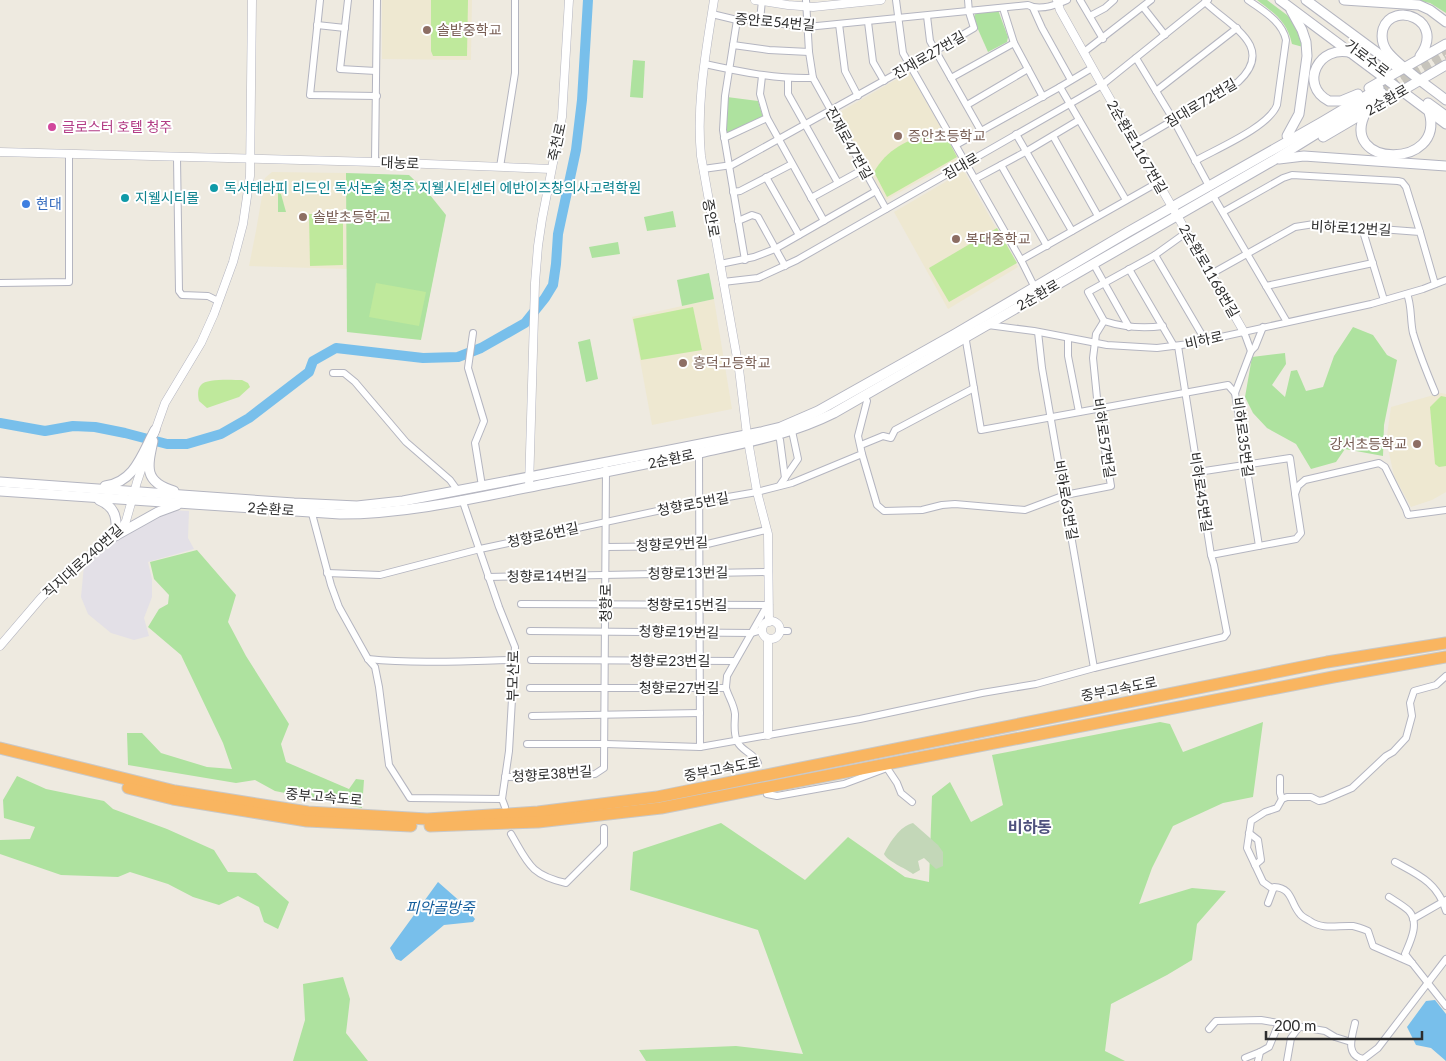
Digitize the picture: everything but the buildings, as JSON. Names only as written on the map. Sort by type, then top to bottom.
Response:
[{"type":"highway","name":"중부고속도로","points":[[0,748],[175,791],[308,812],[427,819],[538,812],[656,797],[1327,662],[1446,643]]},
{"type":"highway","name":"중부고속도로","points":[[0,756],[173,799],[307,821],[427,826],[538,822],[661,808],[1334,677],[1446,657]]},
{"type":"main road","name":"가로수로","points":[[1280,0],[1289,3],[1370,61],[1388,77]]},
{"type":"main road","name":"가로수로","points":[[1306,0],[1377,52],[1421,80],[1446,102]]},
{"type":"main road","points":[[1344,0],[1419,5],[1430,10],[1446,22]]},
{"type":"main road","name":"가로수로","points":[[1289,3],[1353,54],[1446,116]]},
{"type":"main road","points":[[1287,136],[1299,114],[1307,56],[1306,42],[1302,30],[1289,3]]},
{"type":"main road","points":[[1402,68],[1383,43],[1384,25],[1387,19],[1394,14],[1411,12],[1422,18],[1426,23],[1429,33],[1428,44],[1416,60]]},
{"type":"main road","name":"2순환로","points":[[1272,156],[1287,136],[1446,44]]},
{"type":"main road","points":[[1437,49],[1436,60],[1446,65]]},
{"type":"main road","points":[[1353,54],[1338,52],[1323,58],[1316,69],[1315,83],[1321,95],[1330,101],[1341,101],[1358,94]]},
{"type":"main road","points":[[1370,61],[1377,60],[1377,52],[1394,58]]},
{"type":"main road","name":"2순환로","points":[[1272,156],[1298,151],[1446,65]]},
{"type":"main road","points":[[1421,80],[1446,69]]},
{"type":"main road","name":"2순환로","points":[[0,491],[91,497],[191,496],[310,508],[340,514],[380,513],[460,495],[748,439],[778,436],[812,424],[864,395],[1034,288],[1272,156],[1380,90]]},
{"type":"main road","points":[[1405,90],[1446,124]]},
{"type":"main road","points":[[1366,112],[1363,117],[1362,127],[1365,142],[1380,152],[1402,154],[1417,151],[1433,135],[1434,126],[1428,110]]},
{"type":"main road","points":[[1272,156],[1304,156],[1446,166]]},
{"type":"main road","name":"2순환로","points":[[606,467],[699,453],[782,427],[818,411],[964,333],[987,325],[1093,263],[1174,211]]},
{"type":"main road","points":[[68,486],[104,486],[119,483],[143,462],[155,430]]},
{"type":"main road","points":[[143,462],[157,485],[191,496]]},
{"type":"main road","name":"2순환로","points":[[0,482],[68,486],[181,503],[310,508]]},
{"type":"main road","name":"2순환로","points":[[460,495],[482,486],[529,482]]},
{"type":"main road","points":[[91,497],[105,502],[111,507],[116,519],[115,536]]},
{"type":"main road","points":[[115,536],[126,526],[181,503]]},
{"type":"street","points":[[155,430],[160,414],[201,343],[233,262],[243,224],[250,176],[252,0]]},
{"type":"street","points":[[320,0],[310,95],[377,96]]},
{"type":"street","points":[[348,0],[340,69],[376,71]]},
{"type":"street","points":[[375,162],[377,0]]},
{"type":"street","points":[[500,167],[514,73],[515,0]]},
{"type":"street","name":"죽천로","points":[[529,482],[535,283],[542,219],[562,117],[569,0]]},
{"type":"street","name":"증안로","points":[[714,0],[698,133],[739,369],[757,492],[768,534],[769,622]]},
{"type":"street","points":[[760,21],[760,0],[806,3],[881,0]]},
{"type":"street","points":[[896,0],[904,53],[910,66],[1021,260],[1034,288]]},
{"type":"street","name":"진재로27번길","points":[[703,169],[732,165],[858,96],[974,28],[969,12],[968,0]]},
{"type":"street","name":"증안로54번길","points":[[712,14],[737,20],[807,27],[1028,5],[1034,8],[1067,0]]},
{"type":"street","points":[[1080,0],[1103,39]]},
{"type":"street","points":[[1090,16],[1106,8],[1114,0]]},
{"type":"street","points":[[1084,52],[1151,0]]},
{"type":"street","points":[[1195,161],[1264,123],[1275,112],[1286,40],[1284,32],[1278,23],[1248,0]]},
{"type":"street","name":"짐대로72번길","points":[[1136,142],[1238,82],[1246,75],[1252,59],[1251,47],[1247,37],[1207,1]]},
{"type":"street","name":"짐대로","points":[[723,282],[758,278],[785,266],[1102,85],[1207,1]]},
{"type":"street","name":"2순환로1167번길","points":[[1057,2],[1092,68],[1174,211]]},
{"type":"street","name":"진재로47번길","points":[[806,3],[809,52],[813,78],[886,209]]},
{"type":"street","points":[[1143,7],[1165,35]]},
{"type":"street","points":[[1002,8],[1014,42],[1043,97]]},
{"type":"street","points":[[1034,8],[1042,28],[1071,80]]},
{"type":"street","points":[[926,16],[930,41],[981,131]]},
{"type":"street","points":[[737,20],[723,130],[745,260]]},
{"type":"street","points":[[868,22],[873,62],[884,81]]},
{"type":"street","points":[[839,24],[845,71],[858,96]]},
{"type":"street","points":[[317,25],[345,28]]},
{"type":"street","points":[[1156,91],[1237,28]]},
{"type":"street","points":[[951,78],[1014,42]]},
{"type":"street","points":[[733,45],[770,50],[809,52]]},
{"type":"street","points":[[1136,58],[1173,119],[1210,190],[1287,322]]},
{"type":"street","points":[[705,64],[762,76],[788,79],[813,78]]},
{"type":"street","points":[[956,145],[1092,68]]},
{"type":"street","points":[[967,104],[1028,69]]},
{"type":"street","points":[[762,76],[760,94],[767,118],[824,221]]},
{"type":"street","points":[[788,79],[788,94],[838,183]]},
{"type":"street","points":[[1060,87],[1126,200]]},
{"type":"street","points":[[724,138],[767,118]]},
{"type":"street","points":[[975,178],[1027,151],[1079,120]]},
{"type":"street","points":[[1016,134],[1072,231]]},
{"type":"street","points":[[1052,136],[1098,216]]},
{"type":"street","name":"대농로","points":[[0,152],[375,162],[551,169]]},
{"type":"street","points":[[0,283],[68,282],[69,154]]},
{"type":"street","points":[[177,158],[178,291],[182,295],[208,296],[218,302]]},
{"type":"street","points":[[733,192],[740,191],[792,164]]},
{"type":"street","points":[[1001,165],[1047,246]]},
{"type":"street","points":[[810,198],[864,169]]},
{"type":"street","points":[[1223,212],[1283,178],[1292,175],[1402,182],[1406,187],[1435,284]]},
{"type":"street","points":[[766,177],[798,235]]},
{"type":"street","points":[[1021,260],[1158,183]]},
{"type":"street","points":[[720,264],[745,260],[775,248],[876,191]]},
{"type":"street","name":"2순환로1168번길","points":[[1174,211],[1244,332]]},
{"type":"street","points":[[738,221],[752,215],[758,218],[785,266]]},
{"type":"street","name":"비하로12번길","points":[[1211,274],[1295,227],[1314,224],[1420,232]]},
{"type":"street","points":[[1362,228],[1384,300]]},
{"type":"street","points":[[1163,326],[1148,328],[1129,327],[1104,321],[1088,292],[1155,255],[1187,232]]},
{"type":"street","points":[[1155,255],[1204,340]]},
{"type":"street","points":[[1093,263],[1129,327]]},
{"type":"street","points":[[1266,286],[1372,263]]},
{"type":"street","points":[[1129,269],[1176,346]]},
{"type":"street","name":"비하로","points":[[987,325],[1136,348],[1157,348],[1176,346],[1263,328],[1384,300],[1446,280]]},
{"type":"street","points":[[1407,294],[1410,302],[1410,319],[1414,334],[1424,366],[1436,392]]},
{"type":"street","points":[[1094,342],[1096,334],[1104,321]]},
{"type":"street","name":"비하로35번길","points":[[1259,546],[1235,394],[1251,351],[1255,347],[1263,328]]},
{"type":"street","name":"비하로63번길","points":[[1038,332],[1094,668]]},
{"type":"street","points":[[1244,332],[1251,351]]},
{"type":"street","points":[[473,333],[468,368],[484,421],[475,443],[482,486]]},
{"type":"street","points":[[964,333],[981,430],[1228,384],[1235,394]]},
{"type":"street","points":[[1068,338],[1068,356],[1078,412]]},
{"type":"street","name":"비하로57번길","points":[[1065,495],[1111,486],[1098,408],[1093,358],[1094,342]]},
{"type":"street","name":"비하로45번길","points":[[1094,668],[1224,637],[1227,633],[1211,555],[1176,346]]},
{"type":"street","points":[[334,372],[344,373],[355,382],[406,442],[450,480],[460,495]]},
{"type":"street","points":[[861,445],[883,436],[891,438],[895,430],[974,388]]},
{"type":"street","points":[[864,395],[867,401],[858,436],[877,505],[884,511],[922,510],[955,504],[1026,510],[1065,495]]},
{"type":"street","points":[[780,485],[798,459],[792,431]]},
{"type":"street","points":[[778,436],[784,478]]},
{"type":"street","points":[[699,453],[700,747]]},
{"type":"street","name":"청향로5번길","points":[[606,522],[757,492],[792,483],[862,454]]},
{"type":"street","points":[[1198,472],[1290,458],[1296,494],[1301,533],[1296,539],[1211,555]]},
{"type":"street","name":"직지대로240번길","points":[[126,526],[143,462]]},
{"type":"street","points":[[1296,494],[1298,486],[1305,480],[1379,463],[1385,467],[1408,515],[1446,510]]},
{"type":"street","name":"청향로","points":[[606,467],[606,744]]},
{"type":"street","name":"부모산로","points":[[460,495],[488,577],[515,647],[509,751],[502,799],[505,807]]},
{"type":"street","points":[[310,508],[327,573],[339,607],[374,667],[379,687],[388,765],[410,798],[502,799]]},
{"type":"street","name":"청향로6번길","points":[[480,549],[606,522]]},
{"type":"street","name":"청향로9번길","points":[[606,547],[699,546],[766,530]]},
{"type":"street","name":"직지대로240번길","points":[[0,646],[41,598],[69,570],[115,536]]},
{"type":"street","points":[[327,573],[380,575],[480,549]]},
{"type":"street","name":"청향로13번길","points":[[606,575],[769,572]]},
{"type":"street","name":"청향로14번길","points":[[488,577],[606,575]]},
{"type":"street","name":"청향로15번길","points":[[521,604],[769,605]]},
{"type":"street","points":[[726,688],[727,676],[769,605]]},
{"type":"street","points":[[769,622],[776,623],[784,631],[776,638],[768,639],[764,637],[763,626],[769,622]]},
{"type":"street","name":"청향로19번길","points":[[530,631],[752,632],[762,630]]},
{"type":"street","points":[[768,639],[768,735]]},
{"type":"street","points":[[368,659],[389,661],[514,660]]},
{"type":"street","name":"청향로23번길","points":[[531,660],[735,661]]},
{"type":"street","points":[[527,744],[700,747],[860,719],[972,695],[1036,684],[1094,668]]},
{"type":"street","points":[[1412,963],[1373,946],[1368,931],[1354,926],[1317,925],[1311,922],[1300,914],[1290,894],[1279,888],[1273,889],[1263,882],[1247,848],[1251,821],[1265,812],[1277,808],[1282,800],[1287,797],[1297,796],[1324,800],[1352,788],[1406,738],[1412,716],[1410,703],[1414,691],[1436,685],[1446,676]]},
{"type":"street","name":"청향로27번길","points":[[530,688],[726,688],[732,699],[735,713],[733,727],[737,740]]},
{"type":"street","points":[[532,716],[700,713]]},
{"type":"street","points":[[737,740],[745,751],[756,758],[758,763]]},
{"type":"street","name":"청향로38번길","points":[[505,777],[595,774],[604,768],[606,744]]},
{"type":"street","points":[[767,794],[777,796],[844,784],[886,768],[897,783],[901,793],[912,802]]},
{"type":"street","points":[[1280,778],[1282,800]]},
{"type":"street","points":[[511,834],[530,868],[551,880],[566,883],[604,845],[604,828]]},
{"type":"street","points":[[1249,833],[1258,840],[1261,860],[1255,865]]},
{"type":"street","points":[[1395,862],[1422,876],[1445,901],[1446,911]]},
{"type":"street","points":[[1268,903],[1273,889]]},
{"type":"street","points":[[1389,897],[1410,912],[1413,919],[1413,932],[1405,954],[1446,1006]]},
{"type":"street","points":[[1413,919],[1445,901]]},
{"type":"street","points":[[1355,1023],[1350,1049],[1353,1054],[1362,1060],[1378,1048],[1446,959]]},
{"type":"street","points":[[1209,1029],[1216,1021],[1261,1020],[1324,1031],[1351,1042]]},
{"type":"street","points":[[1245,1058],[1269,1047],[1279,1023]]},
{"type":"street","points":[[1287,1061],[1291,1038],[1299,1028]]},
{"type":"street","points":[[1258,1061],[1260,1052]]},
{"type":"shaded area","name":"솔밭중학교","points":[[382,0],[472,0],[471,60],[382,59]]},
{"type":"shaded area","name":"증안초등학교","points":[[909,72],[959,159],[886,200],[838,113]]},
{"type":"shaded area","name":"복대중학교","points":[[964,171],[1018,267],[948,309],[894,212]]},
{"type":"shaded area","name":"솔밭초등학교","points":[[272,172],[346,173],[348,269],[249,266],[265,178]]},
{"type":"shaded area","name":"흥덕고등학교","points":[[714,299],[732,409],[652,425],[632,317]]},
{"type":"shaded area","name":"강서초등학교","points":[[1441,393],[1446,394],[1446,492],[1432,500],[1411,507],[1394,476],[1389,453],[1387,435],[1391,407]]},
{"type":"shaded area","points":[[170,510],[189,511],[188,538],[194,549],[148,562],[152,579],[152,597],[144,618],[149,636],[134,640],[111,633],[88,614],[81,597],[84,565],[126,534]]},
{"type":"green space","points":[[431,0],[468,0],[467,56],[433,56],[431,51]]},
{"type":"green space","points":[[1257,0],[1267,0],[1287,15],[1297,26],[1303,47],[1292,44],[1287,29],[1275,14]]},
{"type":"green space","points":[[1415,0],[1446,0],[1446,13],[1430,3]]},
{"type":"green space","points":[[998,10],[1008,37],[1007,42],[988,52],[973,18],[976,13]]},
{"type":"green space","points":[[633,60],[645,61],[643,98],[630,97]]},
{"type":"green space","points":[[727,97],[758,101],[763,117],[728,134],[725,130]]},
{"type":"green space","points":[[932,134],[945,134],[957,157],[887,197],[874,172],[879,164],[899,146]]},
{"type":"green space","points":[[346,173],[409,175],[430,195],[446,215],[421,340],[347,332]]},
{"type":"green space","points":[[278,193],[281,194],[286,212],[278,212]]},
{"type":"green space","points":[[673,211],[676,227],[647,231],[644,217]]},
{"type":"green space","points":[[309,214],[343,214],[343,265],[310,266]]},
{"type":"green space","points":[[997,228],[1017,263],[949,302],[929,268]]},
{"type":"green space","points":[[618,242],[620,254],[592,258],[589,247]]},
{"type":"green space","points":[[709,273],[714,299],[682,306],[677,280]]},
{"type":"green space","points":[[376,283],[426,292],[419,326],[369,317]]},
{"type":"green space","points":[[693,307],[702,350],[641,360],[633,319]]},
{"type":"green space","points":[[1353,327],[1373,335],[1387,355],[1397,360],[1384,425],[1383,456],[1345,449],[1336,462],[1311,469],[1296,444],[1267,428],[1253,413],[1245,397],[1252,357],[1285,353],[1286,364],[1272,385],[1285,397],[1291,371],[1297,370],[1306,391],[1323,387],[1334,356]]},
{"type":"green space","points":[[590,339],[598,379],[586,382],[578,342]]},
{"type":"green space","points":[[242,380],[248,383],[250,387],[239,397],[207,408],[199,401],[199,388],[208,381]]},
{"type":"green space","points":[[1441,396],[1446,397],[1446,466],[1439,467],[1435,464],[1430,407]]},
{"type":"green space","points":[[197,550],[236,595],[228,622],[246,656],[289,724],[281,744],[286,762],[349,789],[356,779],[364,780],[362,808],[275,791],[255,780],[236,783],[128,765],[127,733],[142,733],[161,753],[207,767],[232,769],[223,743],[181,655],[148,627],[159,609],[168,604],[169,595],[154,579],[150,562]]},
{"type":"green space","points":[[1160,722],[1170,724],[1183,752],[1263,722],[1253,797],[1223,803],[1173,826],[1152,868],[1139,904],[1192,888],[1226,891],[1197,924],[1192,960],[1111,1004],[1105,1051],[1125,1061],[646,1061],[639,1050],[736,1046],[803,1054],[758,930],[630,890],[633,852],[721,823],[805,880],[848,837],[905,877],[929,882],[932,796],[950,782],[971,822],[1003,805],[992,755]]},
{"type":"green space","points":[[17,776],[46,789],[104,801],[113,809],[167,829],[214,850],[228,872],[256,873],[289,902],[278,929],[264,922],[259,907],[238,896],[219,905],[193,897],[168,884],[130,872],[118,877],[61,875],[0,854],[0,840],[30,839],[35,827],[4,818],[3,800]]},
{"type":"green space","points":[[913,823],[938,845],[943,852],[943,866],[936,869],[924,858],[918,861],[920,870],[913,874],[886,857],[884,854],[896,835],[904,827]]},
{"type":"green space","points":[[343,977],[350,999],[346,1033],[368,1061],[293,1061],[305,1020],[303,984]]},
{"type":"water","name":"피악골방죽","points":[[438,882],[463,904],[475,919],[473,922],[444,925],[401,961],[396,959],[390,948]]},
{"type":"water","points":[[1435,1000],[1446,1014],[1446,1061],[1431,1048],[1416,1045],[1407,1027],[1426,1001]]},
{"type":"waterway","points":[[0,423],[45,431],[73,426],[95,427],[167,444],[187,444],[221,434],[249,418],[309,372],[313,361],[336,348],[423,358],[458,357],[481,348],[525,323],[553,285],[558,234],[576,150],[582,100],[588,0]]},
{"type":"tunnel","points":[[1379,88],[1446,50]]},
{"type":"tunnel","points":[[1382,93],[1446,57]]},
{"type":"place","name":"솔밭중학교","points":[[427,30]]},
{"type":"place","name":"글로스터 호텔 청주","points":[[52,127]]},
{"type":"place","name":"증안초등학교","points":[[898,136]]},
{"type":"place","name":"독서테라피 리드인 독서논술 청주 지웰시티센터 에반이즈창의사고력학원","points":[[214,188]]},
{"type":"place","name":"지웰시티몰","points":[[125,198]]},
{"type":"place","name":"현대","points":[[26,204]]},
{"type":"place","name":"솔밭초등학교","points":[[303,217]]},
{"type":"place","name":"복대중학교","points":[[956,239]]},
{"type":"place","name":"흥덕고등학교","points":[[683,363]]},
{"type":"place","name":"강서초등학교","points":[[1417,444]]},
{"type":"district","name":"비하동","points":[[1030,827]]}]
